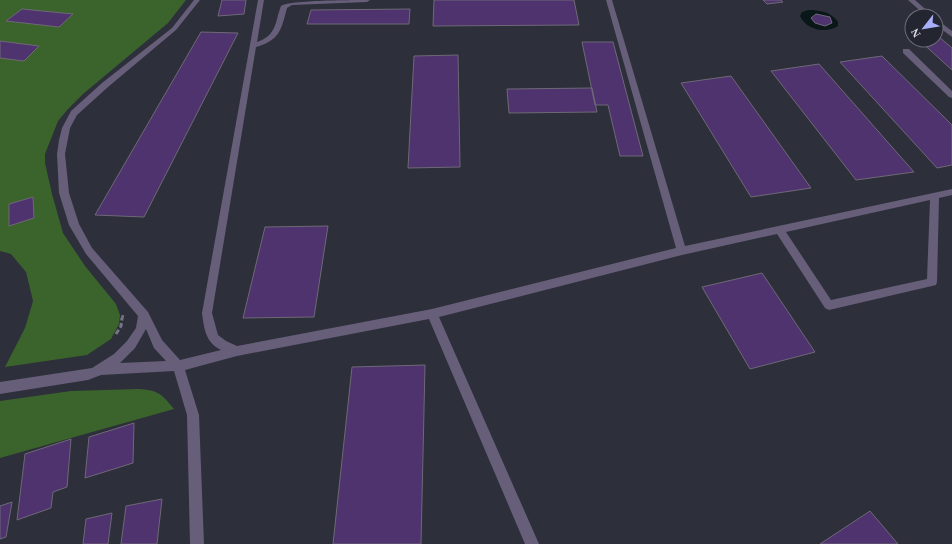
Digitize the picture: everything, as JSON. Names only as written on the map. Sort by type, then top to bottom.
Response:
[{"type":"street","points":[[197,0],[174,29],[105,84],[74,113],[66,128],[61,154],[64,192],[74,225],[89,251],[144,315],[158,344],[178,366],[193,415],[197,544]]},
{"type":"street","points":[[237,351],[219,344],[209,332],[207,313],[261,0]]},
{"type":"street","points":[[253,46],[265,43],[276,34],[284,7],[290,4],[300,2],[368,0]]},
{"type":"street","points":[[609,0],[682,251]]},
{"type":"street","points":[[911,0],[920,8]]},
{"type":"street","points":[[944,28],[952,35]]},
{"type":"street","points":[[906,51],[952,95]]},
{"type":"street","points":[[100,370],[178,366],[237,351],[432,314],[682,251],[952,192]]},
{"type":"street","points":[[778,230],[829,305],[932,282],[935,196]]},
{"type":"street","points":[[432,314],[532,544]]},
{"type":"street","points":[[0,388],[88,375],[100,370],[131,344],[140,330],[144,315]]},
{"type":"path","points":[[113,339],[121,326],[123,312]]},
{"type":"green space","points":[[0,0],[186,0],[168,23],[83,94],[68,109],[58,121],[45,154],[45,163],[52,194],[63,233],[85,266],[116,304],[120,315],[119,324],[111,339],[87,355],[5,367],[25,328],[33,301],[26,272],[11,254],[0,251]]},
{"type":"green space","points":[[150,390],[163,396],[174,409],[0,458],[0,401],[71,391]]},
{"type":"shaded area","points":[[817,10],[829,14],[838,22],[838,26],[828,30],[822,30],[807,25],[800,16],[802,12]]},
{"type":"building","points":[[222,0],[246,0],[244,14],[218,16]]},
{"type":"building","points":[[434,0],[574,0],[579,25],[433,26]]},
{"type":"building","points":[[763,0],[781,0],[783,2],[767,4]]},
{"type":"building","points":[[22,9],[73,14],[59,27],[6,21]]},
{"type":"building","points":[[410,9],[409,24],[307,24],[311,10]]},
{"type":"building","points":[[816,14],[830,17],[832,23],[825,26],[815,23],[811,18]]},
{"type":"building","points":[[201,32],[238,33],[144,217],[95,215]]},
{"type":"building","points":[[0,41],[39,46],[24,61],[0,58]]},
{"type":"building","points":[[944,41],[952,48],[952,70],[928,48],[944,48]]},
{"type":"building","points":[[582,42],[613,42],[643,156],[620,156],[608,105],[595,105]]},
{"type":"building","points":[[458,55],[460,167],[408,168],[414,56]]},
{"type":"building","points":[[882,56],[952,125],[952,165],[937,168],[840,62]]},
{"type":"building","points":[[819,64],[914,172],[856,180],[771,71]]},
{"type":"building","points":[[731,76],[811,188],[751,197],[681,83]]},
{"type":"building","points":[[592,88],[597,112],[509,113],[507,89]]},
{"type":"building","points":[[33,197],[34,218],[9,226],[9,204]]},
{"type":"building","points":[[328,226],[314,317],[243,318],[265,227]]},
{"type":"building","points":[[762,273],[815,352],[750,369],[702,287]]},
{"type":"building","points":[[425,365],[421,544],[333,544],[352,367]]},
{"type":"building","points":[[134,423],[133,463],[85,478],[89,437]]},
{"type":"building","points":[[71,439],[67,487],[53,492],[51,508],[17,520],[25,454]]},
{"type":"building","points":[[162,499],[157,544],[121,544],[126,506]]},
{"type":"building","points":[[12,502],[6,537],[0,539],[0,506]]},
{"type":"building","points":[[870,511],[898,544],[820,544]]},
{"type":"building","points":[[112,513],[108,544],[83,544],[86,519]]}]
